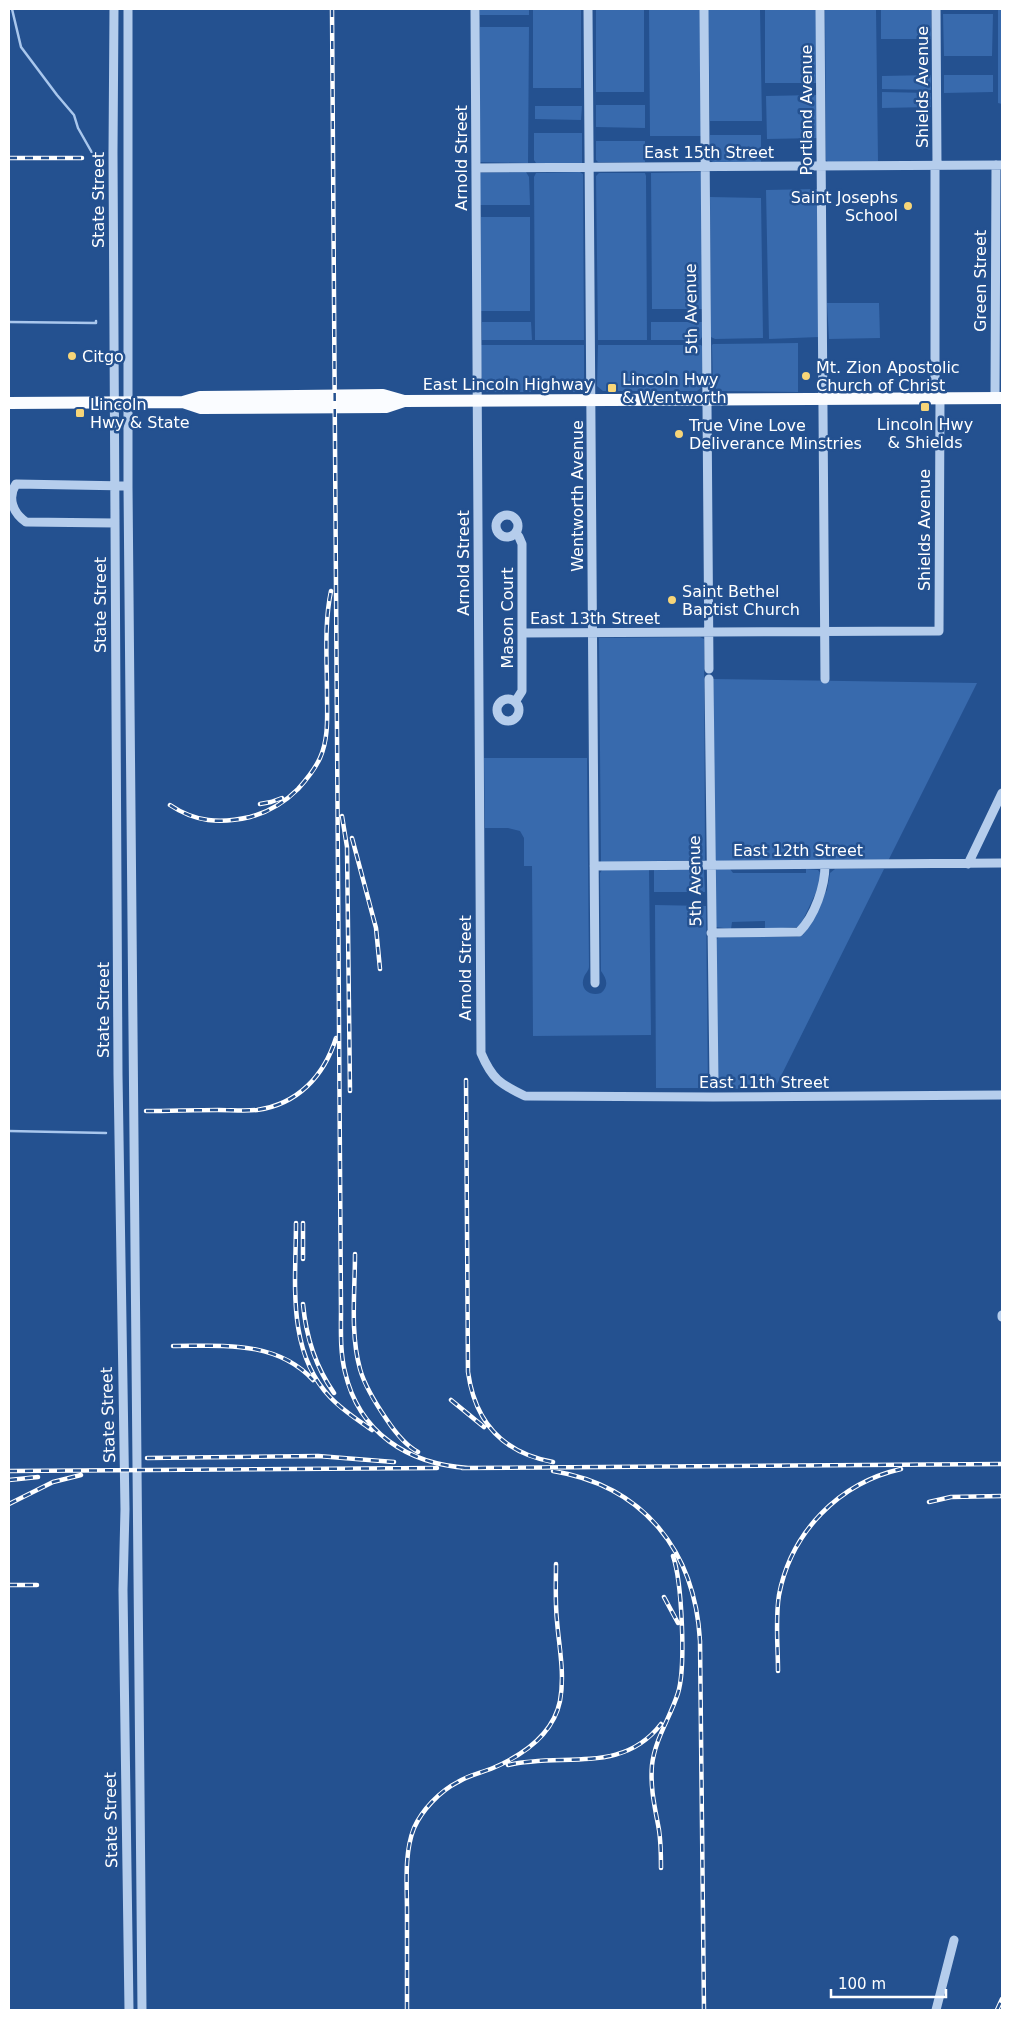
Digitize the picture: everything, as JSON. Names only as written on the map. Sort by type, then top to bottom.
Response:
[{"type":"main road","name":"East Lincoln Highway","points":[[9,402],[183,402],[200,397],[383,395],[404,401],[998,398]]},
{"type":"street","name":"State Street","points":[[114,9],[114,486],[118,1065],[121,1338],[125,1480],[124,1599],[129,2010]]},
{"type":"street","name":"State Street","points":[[128,9],[128,486],[142,2010]]},
{"type":"street","name":"Arnold Street","points":[[475,9],[481,1053],[489,1072],[505,1086],[525,1096]]},
{"type":"street","name":"Wentworth Avenue","points":[[588,9],[595,984]]},
{"type":"street","name":"5th Avenue","points":[[704,9],[709,669]]},
{"type":"street","name":"Portland Avenue","points":[[820,9],[825,679]]},
{"type":"street","name":"Shields Avenue","points":[[936,9],[939,632]]},
{"type":"street","name":"East 15th Street","points":[[476,168],[999,166]]},
{"type":"street","name":"Green Street","points":[[998,398],[999,166]]},
{"type":"street","points":[[115,523],[26,522],[18,516],[13,508],[13,489],[16,484],[128,486]]},
{"type":"street","name":"Mason Court","points":[[515,702],[522,691],[522,544],[520,537],[516,533]]},
{"type":"street","name":"East 13th Street","points":[[522,633],[939,632]]},
{"type":"street","name":"5th Avenue","points":[[709,679],[714,1082]]},
{"type":"street","points":[[968,864],[1002,793]]},
{"type":"street","name":"East 12th Street","points":[[594,866],[1002,864]]},
{"type":"street","points":[[711,933],[800,932],[806,924],[822,891],[825,865]]},
{"type":"street","name":"East 11th Street","points":[[525,1096],[713,1097],[1002,1094]]},
{"type":"street","points":[[936,2010],[954,1940]]},
{"type":"shaded area","points":[[480,9],[529,9],[529,15],[480,15]]},
{"type":"shaded area","points":[[533,9],[581,9],[581,88],[533,88]]},
{"type":"shaded area","points":[[596,9],[644,9],[644,92],[596,92]]},
{"type":"shaded area","points":[[649,9],[700,9],[701,136],[650,136]]},
{"type":"shaded area","points":[[708,9],[760,9],[762,121],[710,121]]},
{"type":"shaded area","points":[[765,9],[816,9],[817,83],[765,83]]},
{"type":"shaded area","points":[[825,9],[876,9],[878,161],[828,162],[826,160]]},
{"type":"shaded area","points":[[881,9],[931,9],[931,39],[881,39]]},
{"type":"shaded area","points":[[998,9],[1002,9],[1002,104],[998,103]]},
{"type":"shaded area","points":[[943,14],[993,14],[992,56],[944,56]]},
{"type":"shaded area","points":[[480,27],[529,27],[528,163],[479,162]]},
{"type":"shaded area","points":[[931,75],[931,90],[882,89],[882,76]]},
{"type":"shaded area","points":[[944,75],[993,75],[993,92],[944,93]]},
{"type":"shaded area","points":[[882,92],[931,93],[931,107],[882,108]]},
{"type":"shaded area","points":[[816,95],[817,138],[767,139],[766,96]]},
{"type":"shaded area","points":[[596,105],[645,105],[645,128],[596,127]]},
{"type":"shaded area","points":[[535,106],[582,106],[581,120],[535,119]]},
{"type":"shaded area","points":[[534,133],[582,133],[582,163],[536,163],[534,160]]},
{"type":"shaded area","points":[[710,135],[761,135],[761,162],[713,162],[710,160]]},
{"type":"shaded area","points":[[596,141],[645,141],[645,162],[598,162],[596,160]]},
{"type":"shaded area","points":[[526,172],[529,177],[530,205],[480,205],[480,173]]},
{"type":"shaded area","points":[[580,172],[583,174],[584,340],[535,340],[534,177],[536,173]]},
{"type":"shaded area","points":[[599,173],[645,173],[646,176],[647,340],[598,340],[596,176]]},
{"type":"shaded area","points":[[651,173],[702,173],[702,309],[652,309]]},
{"type":"shaded area","points":[[817,189],[819,337],[769,339],[766,190]]},
{"type":"shaded area","points":[[710,197],[761,198],[763,338],[715,339],[711,337]]},
{"type":"shaded area","points":[[481,217],[530,217],[530,311],[481,311]]},
{"type":"shaded area","points":[[827,303],[879,303],[880,338],[829,339]]},
{"type":"shaded area","points":[[482,322],[531,322],[532,340],[482,340]]},
{"type":"shaded area","points":[[651,322],[702,322],[702,337],[700,340],[651,340]]},
{"type":"shaded area","points":[[798,343],[798,392],[719,391],[713,386],[713,344]]},
{"type":"shaded area","points":[[481,345],[584,345],[584,386],[578,392],[486,392],[482,390]]},
{"type":"shaded area","points":[[598,345],[701,345],[703,347],[702,387],[697,391],[603,391],[597,386]]},
{"type":"shaded area","points":[[700,637],[704,639],[705,860],[601,862],[599,638]]},
{"type":"shaded area","points":[[713,679],[977,683],[888,861],[715,861]]},
{"type":"shaded area","points":[[484,758],[587,758],[589,966],[584,977],[583,986],[590,993],[597,994],[604,990],[606,985],[605,977],[601,971],[600,873],[602,870],[649,870],[651,1035],[533,1036],[532,866],[524,866],[524,838],[520,831],[508,828],[485,828]]},
{"type":"shaded area","points":[[717,869],[730,869],[733,873],[806,873],[806,869],[818,870],[821,874],[819,886],[798,927],[768,929],[765,928],[765,921],[732,922],[731,929],[716,927],[715,871]]},
{"type":"shaded area","points":[[835,869],[884,869],[775,1088],[716,1089],[715,941],[719,937],[797,937],[803,935],[827,890],[830,873]]},
{"type":"shaded area","points":[[654,870],[704,870],[705,892],[654,892]]},
{"type":"shaded area","points":[[655,905],[706,906],[708,1088],[656,1088]]},
{"type":"waterway","points":[[12,9],[21,47],[74,115],[78,128],[95,158]]},
{"type":"waterway","points":[[9,322],[96,323],[96,321]]},
{"type":"waterway","points":[[9,1131],[106,1133]]},
{"type":"railway","points":[[332,9],[341,1334],[343,1364],[352,1393],[362,1412],[374,1428],[389,1441],[406,1452],[425,1460],[468,1468]]},
{"type":"railway","points":[[9,158],[82,158]]},
{"type":"railway","points":[[170,805],[189,815],[208,820],[218,821],[250,817],[270,810],[282,803],[298,789],[310,774],[320,758],[326,734],[326,655],[331,591]]},
{"type":"railway","points":[[260,804],[282,798]]},
{"type":"railway","points":[[342,816],[347,847],[350,1091]]},
{"type":"railway","points":[[352,838],[376,928],[380,969]]},
{"type":"railway","points":[[146,1111],[257,1110],[272,1107],[297,1095],[317,1076],[331,1052],[336,1038]]},
{"type":"railway","points":[[466,1080],[468,1372],[472,1390],[477,1406],[485,1420],[506,1443],[535,1458],[553,1462]]},
{"type":"railway","points":[[296,1223],[296,1314],[306,1359],[316,1379],[330,1397],[345,1411],[372,1430]]},
{"type":"railway","points":[[303,1223],[303,1259]]},
{"type":"railway","points":[[355,1254],[354,1327],[360,1369],[371,1395],[390,1425],[405,1442],[418,1452]]},
{"type":"railway","points":[[303,1304],[309,1340],[317,1362],[334,1393]]},
{"type":"railway","points":[[173,1346],[229,1346],[265,1352],[282,1358],[298,1367],[313,1380]]},
{"type":"railway","points":[[451,1400],[484,1427]]},
{"type":"railway","points":[[147,1458],[318,1456],[394,1462]]},
{"type":"railway","points":[[462,1468],[1002,1464]]},
{"type":"railway","points":[[9,1471],[437,1468]]},
{"type":"railway","points":[[778,1671],[777,1623],[779,1595],[785,1572],[794,1551],[821,1514],[838,1498],[878,1476],[901,1469]]},
{"type":"railway","points":[[553,1471],[585,1479],[614,1491],[638,1508],[659,1528],[675,1552],[688,1579],[696,1608],[700,1641],[704,2010]]},
{"type":"railway","points":[[9,1504],[53,1482],[81,1475]]},
{"type":"railway","points":[[9,1480],[38,1477]]},
{"type":"railway","points":[[929,1502],[951,1497],[1002,1496]]},
{"type":"railway","points":[[661,1868],[659,1830],[653,1798],[652,1765],[659,1737],[678,1693],[682,1664],[681,1604],[673,1556]]},
{"type":"railway","points":[[407,2010],[407,1869],[409,1848],[414,1828],[427,1808],[445,1790],[466,1778],[515,1757],[544,1734],[551,1724],[560,1701],[562,1681],[556,1607],[556,1564]]},
{"type":"railway","points":[[9,1585],[37,1585]]},
{"type":"railway","points":[[664,1597],[678,1623]]},
{"type":"railway","points":[[508,1765],[610,1756],[628,1750],[645,1740],[661,1724]]},
{"type":"railway","points":[[997,2010],[1002,1999]]},
{"type":"place","name":"Saint Josephs School","points":[[908,206]]},
{"type":"place","name":"Citgo","points":[[72,356]]},
{"type":"place","name":"Mt. Zion Apostolic Church of Christ","points":[[806,376]]},
{"type":"place","name":"Lincoln Hwy & Wentworth","points":[[612,388]]},
{"type":"place","name":"Lincoln Hwy & Shields","points":[[925,407]]},
{"type":"place","name":"Lincoln Hwy & State","points":[[80,413]]},
{"type":"place","name":"True Vine Love Deliverance Minstries","points":[[679,434]]},
{"type":"place","name":"Saint Bethel Baptist Church","points":[[672,600]]}]
